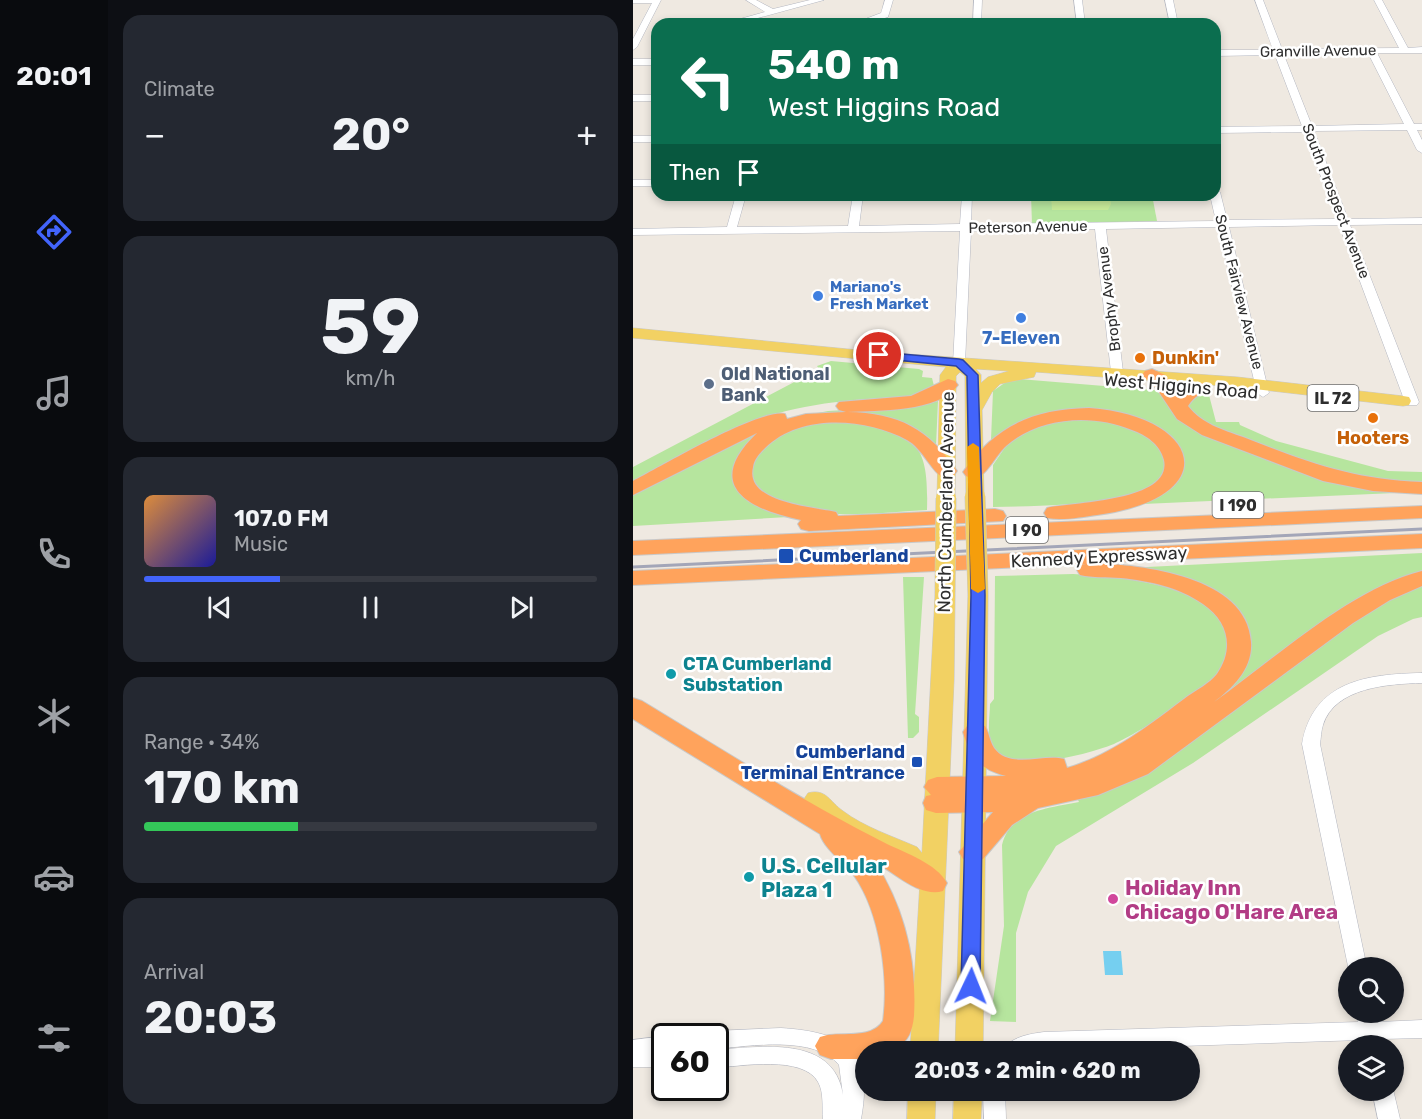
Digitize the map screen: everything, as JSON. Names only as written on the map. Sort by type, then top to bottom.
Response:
[{"type":"highway","points":[[1158,380],[1183,414],[1195,424],[1307,470],[1364,485],[1422,488]]},
{"type":"highway","points":[[633,489],[764,422],[829,408],[916,402],[937,394],[948,385]]},
{"type":"highway","points":[[1178,406],[1187,392],[1197,387]]},
{"type":"highway","points":[[973,472],[989,450],[1010,433],[1031,423],[1056,416],[1098,415],[1128,421],[1157,435],[1170,448],[1174,458],[1174,473],[1170,480],[1156,491],[1123,503],[1055,513]]},
{"type":"highway","points":[[914,519],[823,517],[774,507],[760,500],[744,483],[742,473],[744,460],[760,441],[781,429],[827,418],[856,418],[881,422],[917,437],[931,449],[947,471]]},
{"type":"highway","name":"I 190","points":[[633,533],[1422,497]]},
{"type":"highway","name":"I 90","points":[[633,548],[1422,512]]},
{"type":"highway","name":"Kennedy Expressway","points":[[633,578],[1422,541]]},
{"type":"highway","points":[[934,565],[998,571],[1083,570],[1146,575],[1175,581],[1201,592],[1222,607],[1240,633],[1239,660],[1224,682],[1124,752],[1089,771],[973,794]]},
{"type":"highway","points":[[973,852],[997,821],[1014,809],[1033,801],[1093,788],[1139,768],[1276,670],[1357,608],[1395,588],[1422,578]]},
{"type":"highway","points":[[633,707],[815,809],[933,884]]},
{"type":"highway","points":[[976,732],[982,751],[994,762],[1011,768],[1046,767],[1124,752]]},
{"type":"highway","points":[[937,795],[973,794],[1033,801]]},
{"type":"highway","points":[[815,809],[865,869],[881,894],[895,936],[898,965],[899,1004],[897,1027],[894,1033],[875,1045],[831,1046]]},
{"type":"main road","name":"West Higgins Road","points":[[633,333],[959,363],[1031,372],[1158,380],[1412,402]]},
{"type":"main road","name":"West Higgins Road","points":[[959,363],[1117,372],[1197,387],[1262,389]]},
{"type":"main road","name":"North Cumberland Avenue","points":[[925,1041],[943,680],[948,375],[959,363],[973,375],[973,472],[978,595],[969,1041]]},
{"type":"main road","points":[[973,413],[986,386],[1002,377],[1031,372]]},
{"type":"main road","points":[[921,1119],[922,1101]]},
{"type":"main road","points":[[967,1119],[968,1101]]},
{"type":"street","points":[[633,1],[657,0]]},
{"type":"street","points":[[633,47],[637,30],[657,0]]},
{"type":"street","points":[[750,0],[773,12]]},
{"type":"street","points":[[750,18],[820,0]]},
{"type":"street","points":[[876,18],[885,15],[889,0]]},
{"type":"street","points":[[977,18],[978,0]]},
{"type":"street","points":[[1078,0],[1080,18]]},
{"type":"street","points":[[1169,0],[1174,18]]},
{"type":"street","name":"South Prospect Avenue","points":[[1260,0],[1412,402]]},
{"type":"street","points":[[1368,0],[1394,50]]},
{"type":"street","points":[[1378,0],[1405,50]]},
{"type":"street","points":[[1375,50],[1419,128],[1422,150]]},
{"type":"street","name":"Granville Avenue","points":[[1221,53],[1422,50]]},
{"type":"street","points":[[633,62],[651,62]]},
{"type":"street","points":[[633,98],[651,98]]},
{"type":"street","points":[[1221,130],[1419,128]]},
{"type":"street","points":[[633,139],[651,139]]},
{"type":"street","points":[[633,183],[651,183]]},
{"type":"street","points":[[731,231],[739,201]]},
{"type":"street","points":[[853,229],[857,201]]},
{"type":"street","points":[[959,363],[967,201]]},
{"type":"street","name":"South Fairview Avenue","points":[[1217,201],[1262,389]]},
{"type":"street","name":"Peterson Avenue","points":[[633,232],[1422,221]]},
{"type":"street","name":"Brophy Avenue","points":[[1100,227],[1117,372]]},
{"type":"street","points":[[1355,957],[1311,744],[1311,732],[1324,707],[1347,690],[1366,683],[1389,679],[1422,678]]},
{"type":"street","points":[[1044,1041],[1422,1029]]},
{"type":"street","points":[[729,1039],[771,1036],[813,1041],[831,1046],[843,1054],[851,1066],[850,1119]]},
{"type":"street","points":[[633,1049],[651,1047]]},
{"type":"street","points":[[729,1059],[787,1057],[819,1066],[828,1079],[834,1119]]},
{"type":"street","points":[[633,1058],[651,1059]]},
{"type":"street","points":[[994,1101],[995,1119]]},
{"type":"street","points":[[1385,1101],[1389,1119]]},
{"type":"green space","points":[[1031,201],[1153,201],[1157,221],[1032,224]]},
{"type":"green space","points":[[1051,201],[1110,201],[1111,204],[1108,210],[1052,210]]},
{"type":"green space","points":[[831,361],[919,369],[923,371],[922,377],[932,378],[934,386],[926,395],[825,404],[766,417],[633,484],[633,467],[819,369],[817,366]]},
{"type":"green space","points":[[1019,379],[1165,391],[1171,407],[1311,476],[1351,487],[1395,493],[1143,504],[1160,496],[1172,485],[1174,444],[1089,410],[1002,432],[991,440],[993,391],[1006,382]]},
{"type":"green space","points":[[1193,395],[1209,395],[1216,422],[1239,422],[1240,425],[1276,441],[1388,471],[1422,472],[1422,485],[1351,478],[1205,424],[1185,407]]},
{"type":"green space","points":[[938,401],[936,446],[916,430],[880,417],[767,429],[747,444],[734,465],[734,474],[750,501],[764,509],[788,517],[633,526],[633,493],[718,450],[792,418],[828,411],[920,406]]},
{"type":"green space","points":[[1080,418],[1122,426],[1138,431],[1151,439],[1161,448],[1166,459],[1159,479],[1143,493],[1137,495],[1068,504],[993,507],[993,465],[1006,446],[1004,445],[1037,426]]},
{"type":"green space","points":[[850,421],[890,432],[914,445],[921,454],[925,468],[927,510],[851,514],[811,512],[779,504],[753,485],[751,462],[771,440],[798,427]]},
{"type":"green space","points":[[1422,553],[1422,570],[1350,603],[1221,697],[1218,695],[1243,619],[1127,568]]},
{"type":"green space","points":[[1073,574],[1151,583],[1180,591],[1205,603],[1223,619],[1231,639],[1224,665],[1206,685],[1191,697],[1157,720],[1114,744],[1054,760],[1020,761],[1006,758],[996,752],[989,736],[990,704],[994,699],[995,576]]},
{"type":"green space","points":[[903,577],[924,577],[915,714],[919,717],[919,732],[913,738],[908,738]]},
{"type":"green space","points":[[1422,585],[1422,617],[1378,636],[1193,763],[1056,846],[1028,892],[1016,933],[1016,1022],[990,1021],[1004,926],[1002,845],[1006,833],[1013,824],[1044,809],[1079,802],[1078,800],[1122,785],[1151,769],[1371,609]]},
{"type":"water","points":[[1103,951],[1121,951],[1123,975],[1105,975]]},
{"type":"railway","points":[[633,567],[1422,529]]},
{"type":"slow traffic","points":[[973,447],[978,589]]},
{"type":"place","name":"Mariano's Fresh Market","points":[[818,296]]},
{"type":"place","name":"7-Eleven","points":[[1021,318]]},
{"type":"place","name":"Dunkin'","points":[[1140,358]]},
{"type":"place","name":"Old National Bank","points":[[709,384]]},
{"type":"place","name":"Hooters","points":[[1373,418]]},
{"type":"place","name":"Cumberland","points":[[786,556]]},
{"type":"place","name":"CTA Cumberland Substation","points":[[671,674]]},
{"type":"place","name":"Cumberland Terminal Entrance","points":[[917,762]]},
{"type":"place","name":"U.S. Cellular Plaza 1","points":[[749,877]]},
{"type":"place","name":"Holiday Inn Chicago O'Hare Area","points":[[1113,899]]},
{"type":"route","points":[[879,355],[959,363],[973,375],[973,472],[978,595],[971,986]]}]
